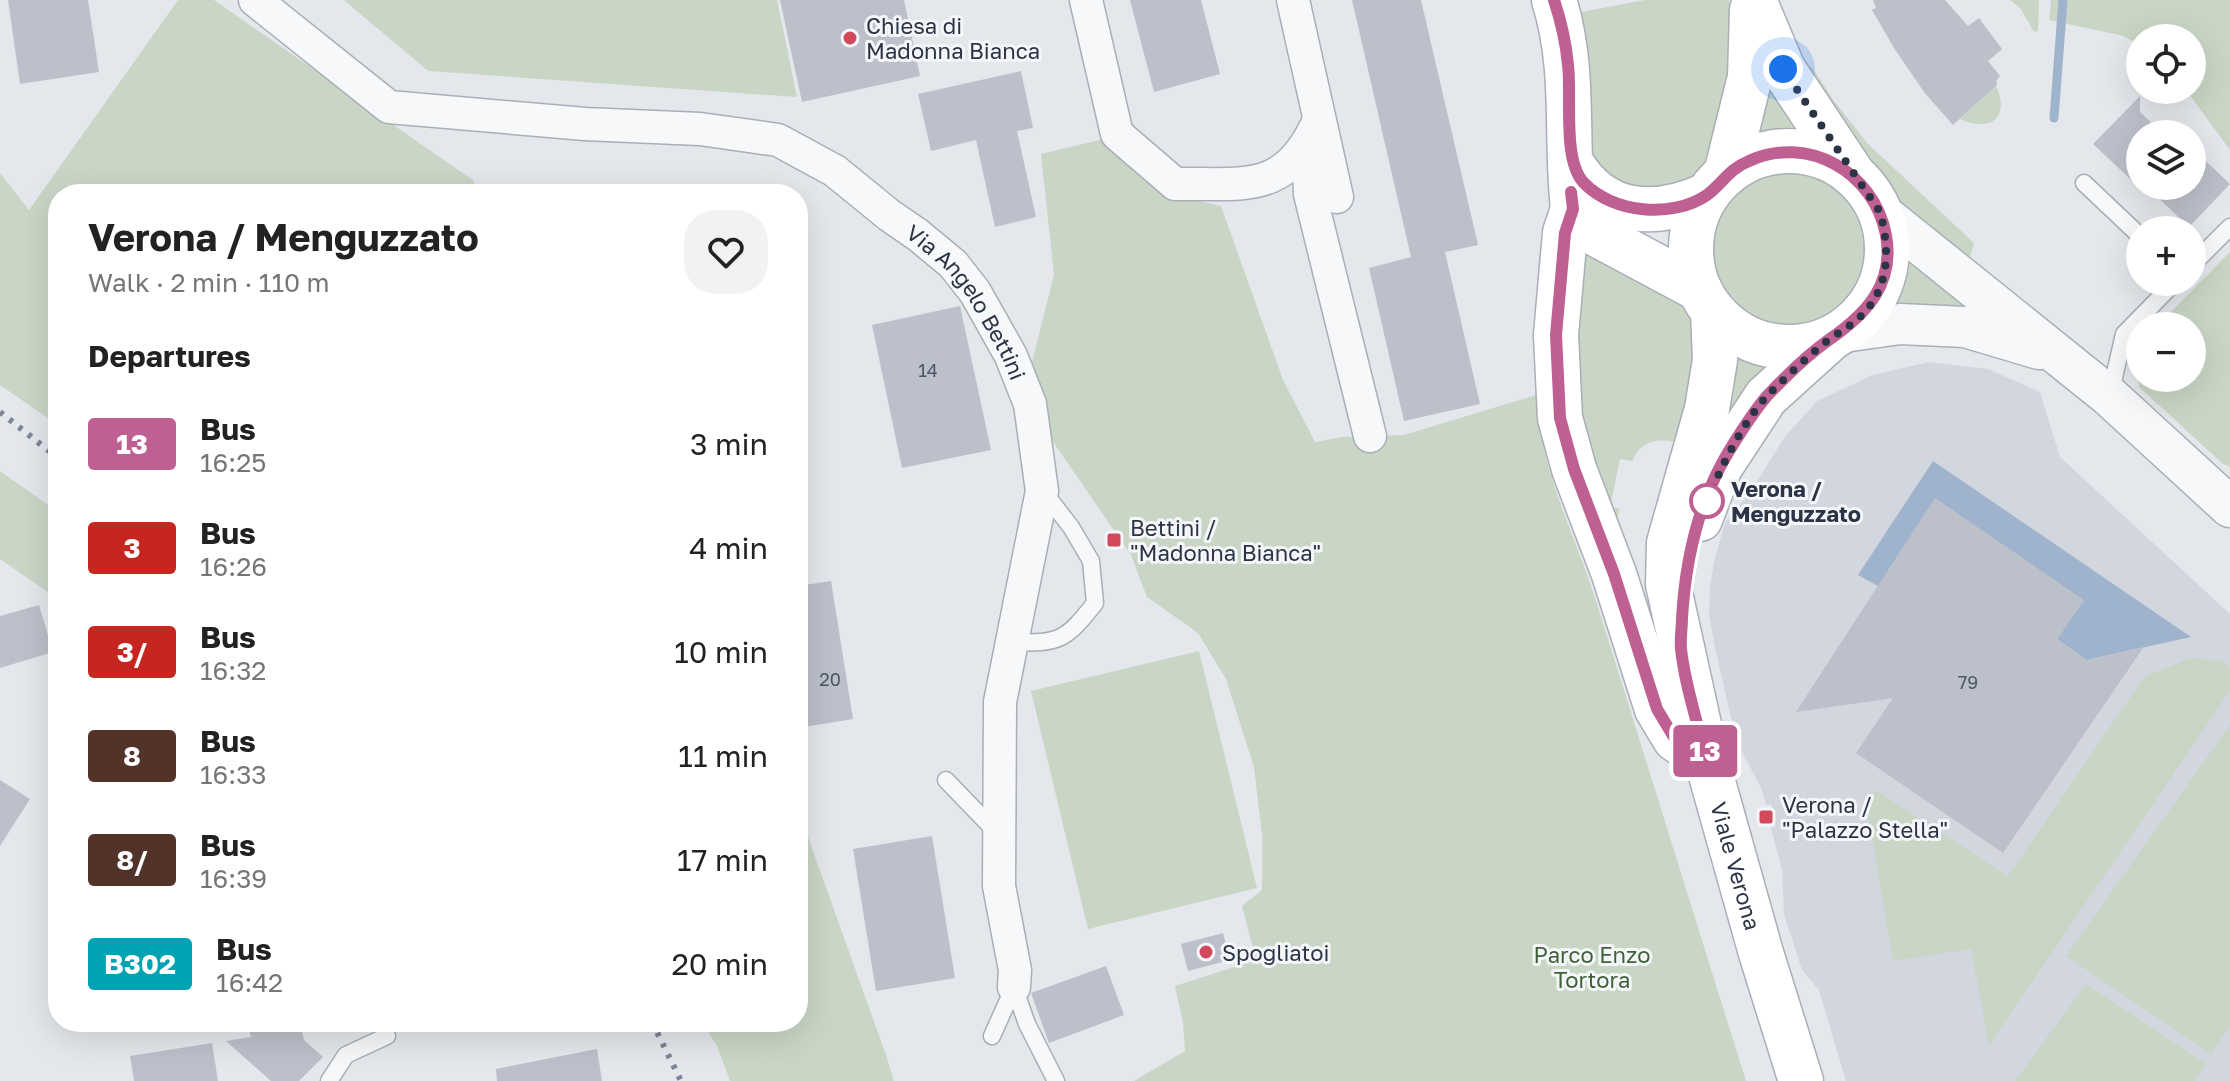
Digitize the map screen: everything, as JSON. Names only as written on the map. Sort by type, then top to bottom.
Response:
[{"type":"main road","points":[[1554,0],[1568,66],[1573,209],[1565,233],[1556,335],[1560,418],[1574,469],[1614,574],[1657,709],[1675,739],[1707,761]]},
{"type":"main road","points":[[1573,209],[1582,223],[1598,235],[1706,300],[1737,333],[1766,345],[1798,347],[1836,336],[1863,314],[1878,291],[1886,265],[1887,238],[1880,212],[1783,69],[1753,0]]},
{"type":"main road","points":[[1706,300],[1692,263],[1691,239],[1697,216],[1717,184],[1750,77],[1753,0]]},
{"type":"main road","points":[[1572,164],[1584,183],[1615,204],[1647,211],[1680,207],[1749,161],[1777,152],[1804,152],[1852,173]]},
{"type":"main road","name":"Viale Verona","points":[[1706,300],[1715,360],[1707,409],[1669,543],[1668,584],[1707,761],[1801,1081]]},
{"type":"main road","name":"Viale Verona","points":[[1681,647],[1684,585],[1693,540],[1720,467],[1766,397],[1836,336]]},
{"type":"street","name":"Via Angelo Bettini","points":[[255,0],[389,107],[585,124],[700,129],[778,140],[835,171],[953,264],[975,292],[1011,356],[1030,404],[1042,491],[1000,702],[999,886],[1015,970],[1014,987]]},
{"type":"street","points":[[1086,0],[1117,134],[1175,184],[1257,183],[1287,167],[1314,132]]},
{"type":"street","points":[[1293,0],[1314,132],[1337,197]]},
{"type":"street","points":[[1314,132],[1310,194],[1370,436]]},
{"type":"street","points":[[1880,212],[2109,396],[2230,507]]},
{"type":"street","points":[[1836,336],[1900,324],[1965,327],[2057,355]]},
{"type":"lane","points":[[2084,183],[2126,223]]},
{"type":"lane","points":[[2206,251],[2230,227]]},
{"type":"lane","points":[[2109,396],[2124,334],[2161,296]]},
{"type":"lane","points":[[1012,642],[1041,643],[1071,633],[1095,603],[1091,561],[1071,527],[1042,491]]},
{"type":"lane","points":[[946,780],[999,835]]},
{"type":"lane","points":[[992,1036],[1014,987]]},
{"type":"lane","name":"Via Angelo Bettini","points":[[1014,987],[1027,1024],[1056,1081]]},
{"type":"lane","points":[[329,1081],[346,1055],[387,1036]]},
{"type":"shaded area","points":[[1929,362],[1988,369],[2040,392],[2060,457],[2230,614],[2230,1081],[1846,1081],[1819,990],[1802,970],[1784,914],[1782,870],[1771,828],[1776,826],[1771,804],[1766,805],[1762,790],[1736,740],[1709,615],[1710,588],[1725,523],[1751,491],[1784,438],[1817,401],[1873,375]]},
{"type":"green space","points":[[178,0],[214,0],[474,184],[48,184],[48,418],[0,385],[0,173],[29,210]]},
{"type":"green space","points":[[344,0],[777,0],[797,97],[428,71]]},
{"type":"green space","points":[[1645,0],[1729,0],[1735,41],[1712,155],[1686,187],[1637,198],[1587,156],[1576,13]]},
{"type":"green space","points":[[2010,0],[2039,0],[2038,31],[2034,32],[2021,9]]},
{"type":"green space","points":[[2051,0],[2230,0],[2230,150],[2196,104],[2206,104],[2206,24],[2126,24],[2126,37],[2049,20]]},
{"type":"green space","points":[[1812,67],[1868,144],[1974,243],[1965,262],[1904,208],[1862,157],[1800,72]]},
{"type":"green space","points":[[1774,81],[1796,126],[1755,133],[1759,103]]},
{"type":"green space","points":[[1996,86],[2001,107],[1994,120],[1980,124],[1960,119]]},
{"type":"green space","name":"Parco Enzo Tortora","points":[[1108,138],[1176,196],[1221,206],[1283,380],[1315,442],[1343,437],[1404,435],[1536,395],[1551,476],[1597,604],[1746,1081],[1134,1081],[1185,1051],[1175,986],[1256,960],[1242,906],[1262,890],[1262,835],[1254,767],[1226,679],[1198,633],[1147,597],[1131,555],[1049,436],[1026,386],[1054,275],[1041,154]]},
{"type":"green space","points":[[1790,172],[1820,178],[1845,195],[1862,220],[1868,250],[1862,280],[1845,305],[1820,322],[1790,328],[1760,322],[1735,305],[1718,280],[1712,250],[1718,220],[1735,195],[1760,178]]},
{"type":"green space","points":[[1571,235],[1675,292],[1696,327],[1684,444],[1654,441],[1642,447],[1632,461],[1620,459],[1610,507],[1620,509],[1616,522],[1583,470]]},
{"type":"green space","points":[[2230,252],[2230,467],[2144,392],[2206,392],[2206,312],[2171,312],[2187,296],[2206,296],[2206,276]]},
{"type":"green space","points":[[1911,264],[1966,302],[1961,313],[1893,311]]},
{"type":"green space","points":[[1733,354],[1772,366],[1733,419],[1720,414]]},
{"type":"green space","points":[[0,471],[48,505],[48,592],[0,559]]},
{"type":"green space","points":[[1199,651],[1257,888],[1088,929],[1031,691]]},
{"type":"green space","points":[[2191,658],[2222,661],[2230,669],[2230,691],[1989,1045],[1971,949],[1893,961],[1865,798],[1877,791],[2008,876],[2144,677]]},
{"type":"green space","points":[[2230,725],[2230,1026],[2211,1054],[2066,956]]},
{"type":"green space","points":[[808,837],[894,1081],[730,1081],[708,1032],[808,1032]]},
{"type":"green space","points":[[2086,984],[2206,1064],[2194,1081],[2015,1081]]},
{"type":"water","points":[[1933,461],[2191,637],[2086,660],[2057,639],[2083,601],[1935,499],[1878,586],[1858,575]]},
{"type":"building","points":[[8,0],[88,0],[99,72],[20,84]]},
{"type":"building","name":"Chiesa di Madonna Bianca","points":[[780,0],[904,0],[920,76],[802,102]]},
{"type":"building","points":[[1130,0],[1201,0],[1220,74],[1154,92]]},
{"type":"building","points":[[1352,0],[1421,0],[1478,245],[1445,252],[1480,404],[1404,421],[1369,268],[1411,257]]},
{"type":"building","points":[[1873,0],[1945,0],[1968,26],[1979,18],[2002,49],[1988,61],[2000,76],[1997,85],[1953,125],[1924,92],[1894,48],[1872,10],[1876,8]]},
{"type":"building","points":[[1021,71],[1033,128],[1017,131],[1036,217],[995,227],[976,140],[931,151],[918,94]]},
{"type":"building","points":[[2132,104],[2140,104],[2140,112],[2148,120],[2126,120],[2126,175],[2093,144]]},
{"type":"building","points":[[2206,161],[2230,184],[2199,216],[2177,216],[2161,200],[2206,200]]},
{"type":"building","points":[[960,306],[991,450],[902,468],[872,325]]},
{"type":"building","points":[[1935,498],[2084,600],[2057,639],[2086,660],[2143,648],[2003,853],[1856,753],[1893,698],[1796,712]]},
{"type":"building","points":[[831,581],[853,719],[808,726],[808,584]]},
{"type":"building","points":[[39,605],[48,635],[48,654],[0,668],[0,616]]},
{"type":"building","points":[[0,780],[30,799],[0,846]]},
{"type":"building","points":[[932,836],[955,978],[876,991],[853,849]]},
{"type":"building","name":"Spogliatoi","points":[[1223,933],[1230,960],[1188,971],[1181,944]]},
{"type":"building","points":[[1106,966],[1124,1015],[1049,1043],[1031,993]]},
{"type":"building","points":[[250,1032],[302,1032],[304,1040],[323,1057],[299,1081],[271,1081],[226,1041],[251,1037]]},
{"type":"building","points":[[212,1043],[218,1081],[134,1081],[130,1056]]},
{"type":"building","points":[[597,1049],[602,1081],[497,1081],[496,1069]]},
{"type":"waterway","points":[[2054,118],[2063,0]]},
{"type":"railway","points":[[0,412],[48,450]]},
{"type":"railway","points":[[657,1032],[681,1081]]},
{"type":"bus line","name":"13","points":[[1554,0],[1568,66],[1572,164],[1584,183],[1615,204],[1647,211],[1680,207],[1707,195],[1726,174],[1749,161],[1777,152],[1804,152],[1852,173],[1868,191],[1880,212],[1887,238],[1886,265],[1878,291],[1863,314],[1766,397],[1720,467],[1693,540],[1684,585],[1681,647],[1707,761],[1675,739],[1657,709],[1614,574],[1574,469],[1560,418],[1556,335],[1565,233],[1573,209],[1571,192]]},
{"type":"place","name":"Chiesa di Madonna Bianca","points":[[850,38]]},
{"type":"place","name":"Verona / Menguzzato","points":[[1707,501]]},
{"type":"place","name":"Bettini / \"Madonna Bianca\"","points":[[1114,540]]},
{"type":"place","name":"Verona / \"Palazzo Stella\"","points":[[1766,817]]},
{"type":"place","name":"Spogliatoi","points":[[1206,952]]},
{"type":"route","points":[[1707,501],[1720,467],[1766,397],[1863,314],[1878,291],[1886,265],[1887,238],[1880,212],[1783,69]]}]
